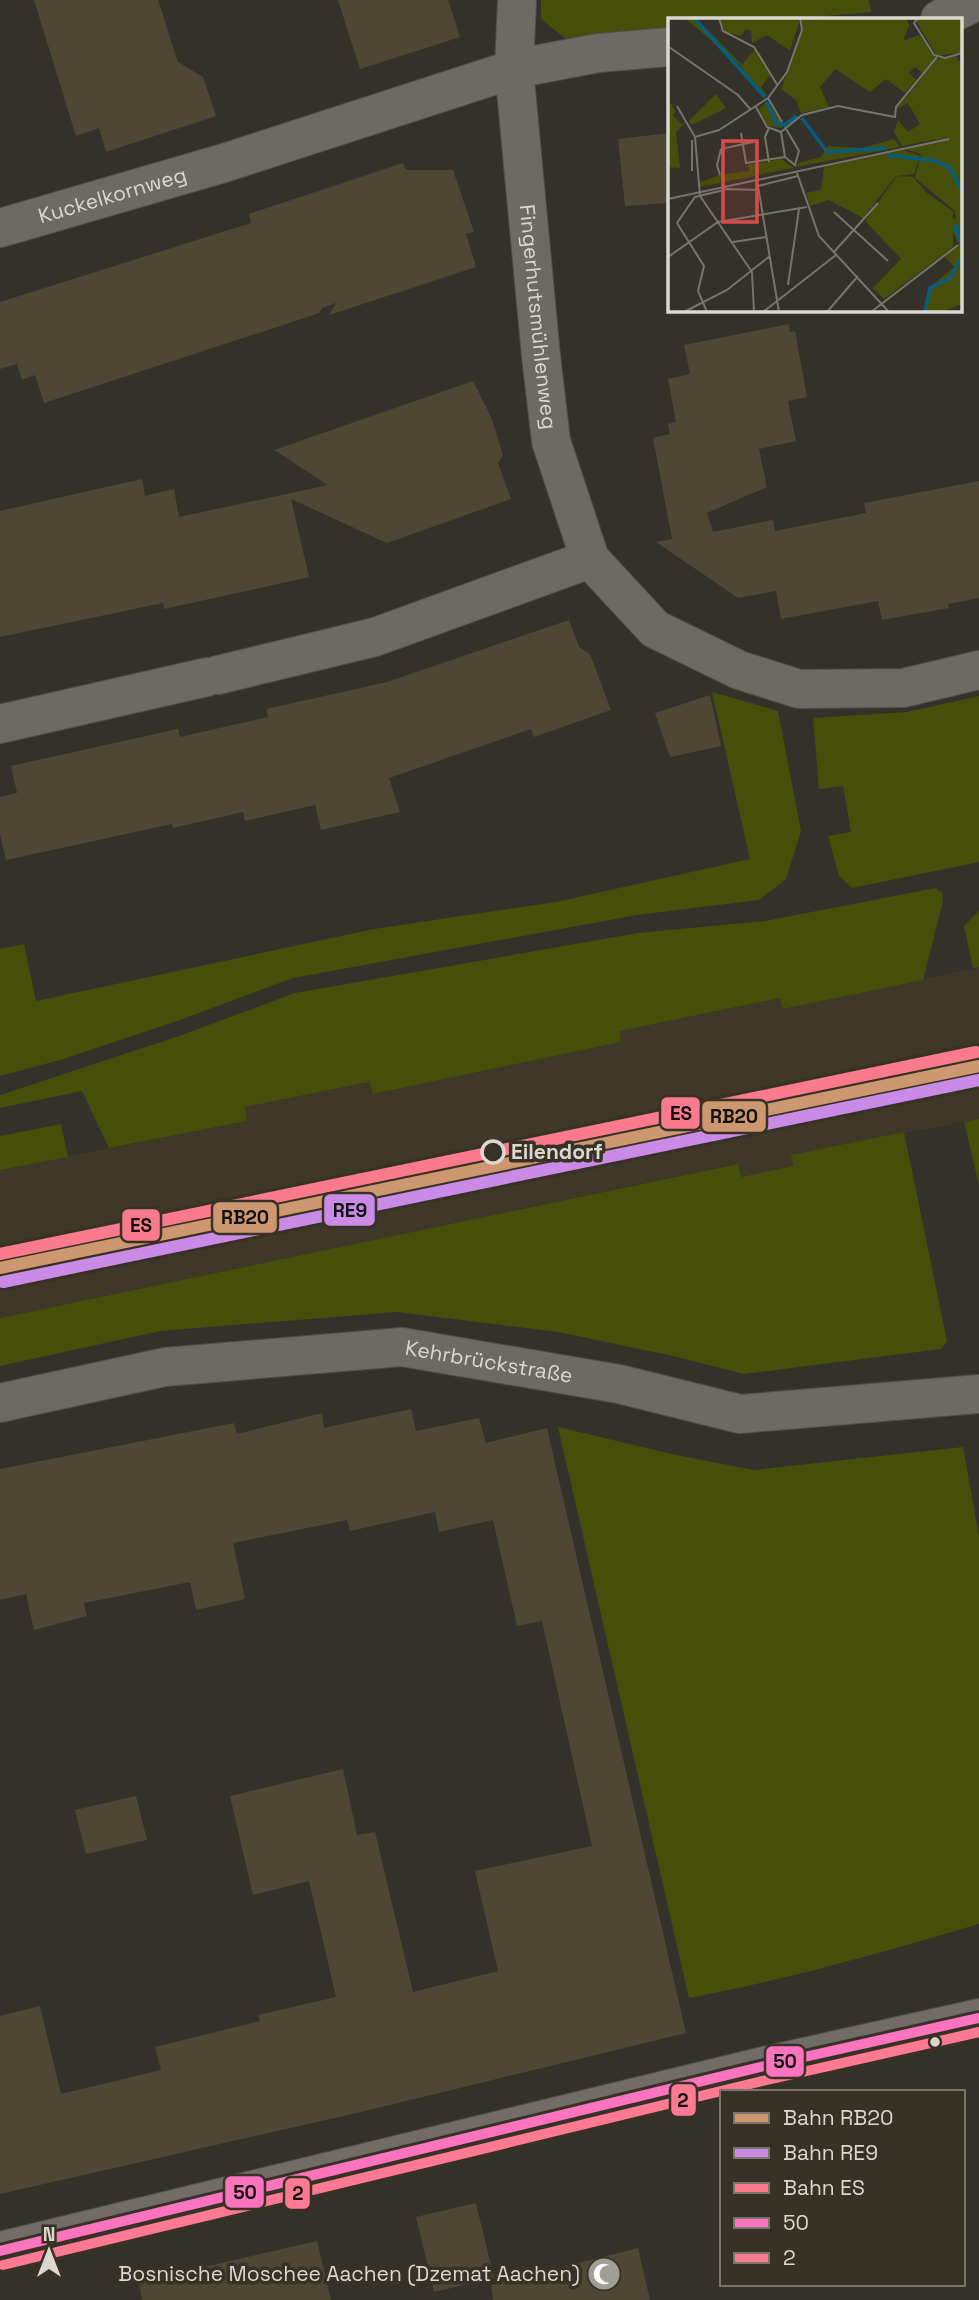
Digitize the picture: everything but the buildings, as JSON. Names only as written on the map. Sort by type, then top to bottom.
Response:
[{"type":"street","name":"Fingerhutsmühlenweg","points":[[517,0],[514,69],[539,343],[551,441],[590,559],[655,629],[739,670],[799,689],[903,688],[979,670]]},
{"type":"street","points":[[942,18],[979,0]]},
{"type":"street","points":[[514,69],[598,53],[668,47]]},
{"type":"street","name":"Kuckelkornweg","points":[[0,228],[224,163],[514,69]]},
{"type":"street","points":[[0,724],[375,637],[590,559]]},
{"type":"street","name":"Kehrbrückstraße","points":[[0,1403],[165,1367],[402,1347],[619,1384],[740,1414],[979,1394]]},
{"type":"street","points":[[0,2251],[764,2066],[979,2018]]},
{"type":"shaded area","points":[[979,967],[979,1119],[792,1155],[793,1166],[741,1177],[737,1164],[0,1318],[0,1170],[246,1121],[244,1107],[370,1082],[373,1094],[621,1042],[620,1031],[780,998],[783,1009]]},
{"type":"green space","points":[[541,0],[869,0],[871,12],[803,18],[668,18],[668,30],[567,40],[541,19]]},
{"type":"green space","points":[[712,692],[778,711],[801,831],[786,879],[759,900],[637,915],[293,978],[174,1022],[60,1060],[0,1076],[0,949],[24,944],[36,1001],[374,929],[556,902],[750,859]]},
{"type":"green space","points":[[979,696],[979,862],[852,888],[839,876],[828,836],[851,832],[843,786],[819,789],[813,718],[907,712]]},
{"type":"green space","points":[[936,888],[942,893],[943,901],[923,980],[783,1009],[780,998],[620,1031],[621,1042],[373,1094],[369,1082],[245,1107],[247,1121],[109,1148],[82,1091],[0,1108],[0,1095],[179,1036],[295,993],[638,933],[765,921]]},
{"type":"green space","points":[[979,911],[979,967],[973,968],[964,926]]},
{"type":"green space","points":[[979,1119],[979,1185],[964,1122]]},
{"type":"green space","points":[[61,1124],[68,1157],[0,1170],[0,1136]]},
{"type":"green space","points":[[904,1132],[947,1341],[941,1349],[744,1374],[558,1332],[397,1312],[160,1331],[0,1366],[0,1318],[738,1164],[741,1177],[793,1166],[791,1155]]},
{"type":"green space","points":[[558,1427],[754,1470],[963,1447],[979,1536],[979,1924],[799,1974],[689,1998]]},
{"type":"rail line","name":"ES","points":[[0,1254],[976,1052]]},
{"type":"rail line","name":"RB20","points":[[0,1268],[979,1066]]},
{"type":"rail line","name":"RE9","points":[[3,1282],[979,1080]]},
{"type":"transit line","name":"50","points":[[0,2251],[764,2066],[979,2018]]},
{"type":"transit line","name":"2","points":[[726,2090],[979,2032]]},
{"type":"transit line","name":"2","points":[[3,2265],[720,2091]]},
{"type":"place","name":"Eilendorf","points":[[493,1152]]},
{"type":"place","name":"Bosnische Moschee Aachen (Dzemat Aachen)","points":[[604,2274]]}]
